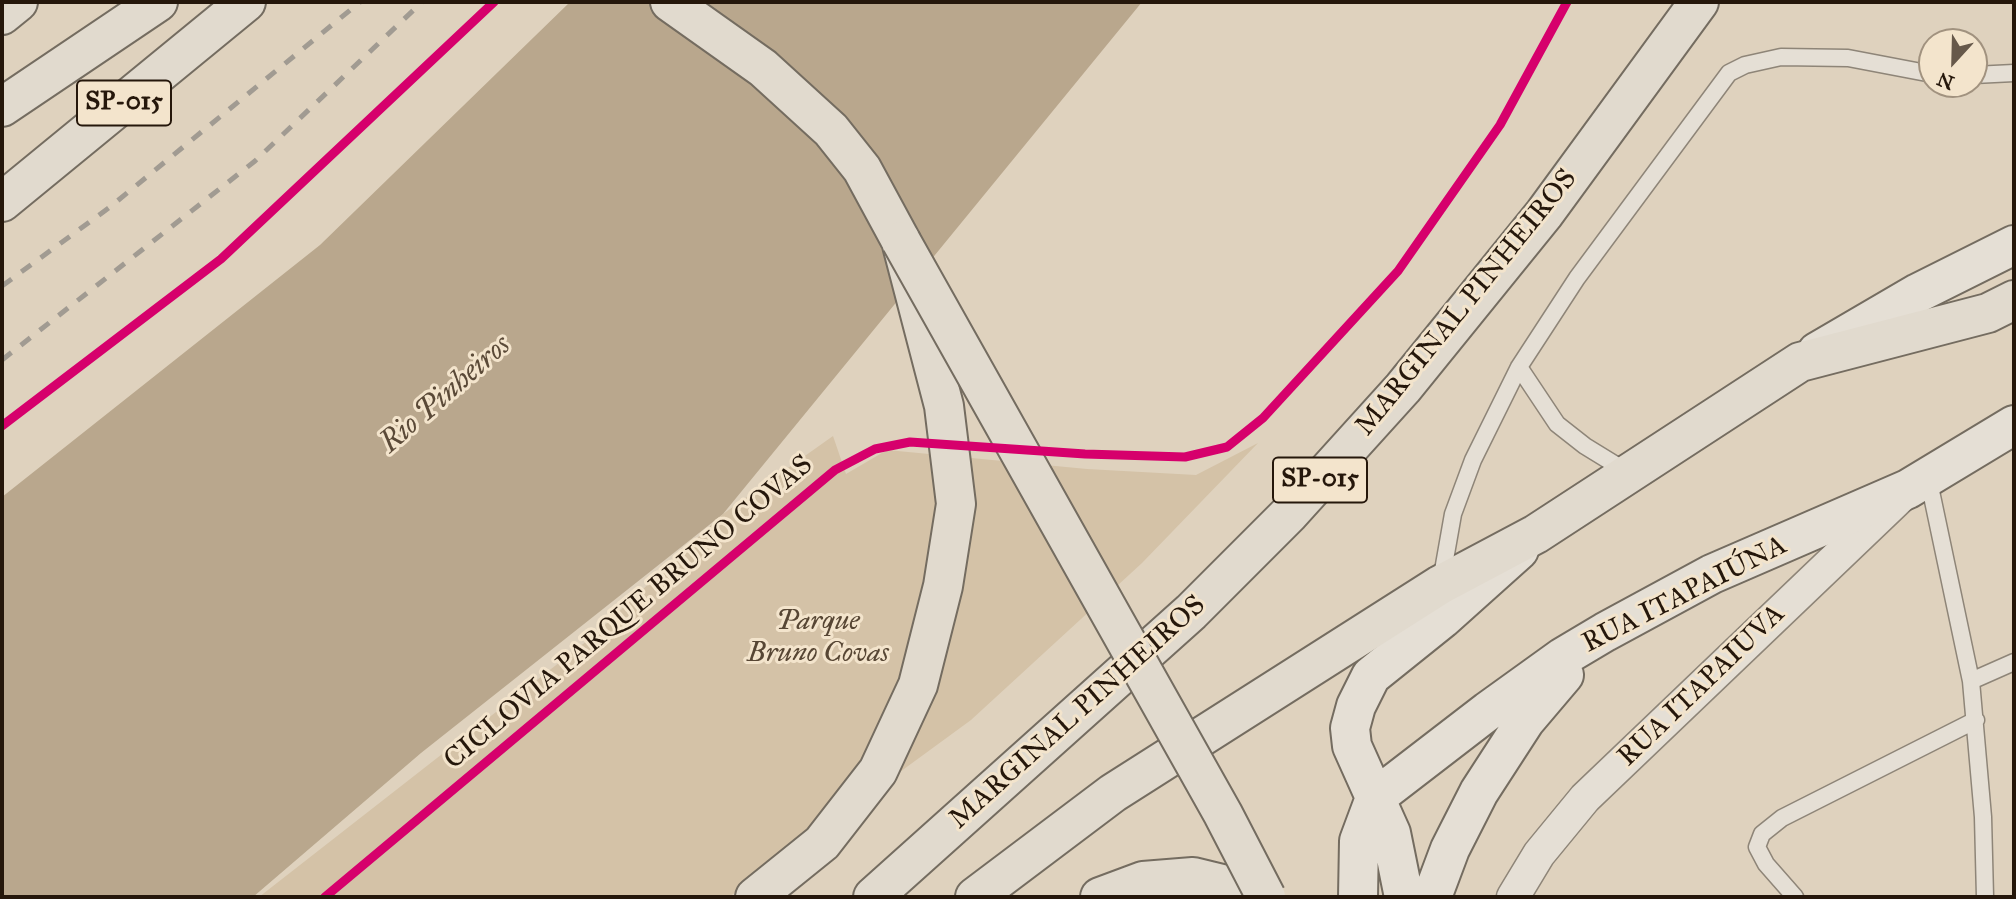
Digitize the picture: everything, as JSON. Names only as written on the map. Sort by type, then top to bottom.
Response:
[{"type":"highway","points":[[2,15],[18,2]]},
{"type":"highway","points":[[2,107],[158,2]]},
{"type":"highway","name":"SP-015","points":[[2,202],[246,2]]},
{"type":"highway","points":[[670,2],[764,68],[831,130],[862,169],[1223,814],[1266,897]]},
{"type":"highway","name":"MARGINAL PINHEIROS","points":[[873,897],[1191,612],[1298,504],[1403,388],[1544,214],[1699,2]]},
{"type":"highway","points":[[755,897],[822,843],[878,771],[918,685],[943,586],[956,505],[944,406],[901,241]]},
{"type":"highway","points":[[975,897],[1113,793],[1440,585],[1536,534],[1800,362],[1988,313],[2014,300]]},
{"type":"highway","points":[[1100,897],[1143,881],[1193,877],[1230,886],[1244,897]]},
{"type":"main road","points":[[1800,362],[1918,293],[2014,245]]},
{"type":"main road","name":"RUA ITAPAIÚNA","points":[[1375,798],[1563,657],[1605,632],[1712,574],[1918,483],[2014,425]]},
{"type":"main road","points":[[1404,897],[1391,833],[1352,746],[1350,728],[1356,706],[1371,676],[1451,611],[1536,534]]},
{"type":"main road","points":[[1432,897],[1450,849],[1479,792],[1525,721],[1605,632]]},
{"type":"main road","points":[[1371,676],[1367,712],[1369,735],[1375,746],[1420,764]]},
{"type":"main road","points":[[1358,897],[1359,841],[1375,798]]},
{"type":"street","name":"RUA ITAPAIUVA","points":[[1513,897],[1539,854],[1586,798],[1918,483]]},
{"type":"lane","points":[[1440,585],[1453,513],[1473,460],[1519,367],[1577,278],[1728,74],[1745,65],[1781,57],[1848,58],[1918,71]]},
{"type":"lane","points":[[1988,74],[2014,73]]},
{"type":"lane","points":[[1519,367],[1557,424],[1585,446],[1630,474]]},
{"type":"lane","points":[[1918,483],[1971,681],[1976,720],[1985,897]]},
{"type":"lane","points":[[1971,681],[2014,662]]},
{"type":"lane","points":[[1795,897],[1761,856],[1757,847],[1762,834],[1782,818],[1976,720]]},
{"type":"green space","name":"Parque Bruno Covas","points":[[833,436],[846,474],[887,450],[1087,469],[1196,475],[1258,443],[1142,563],[971,720],[729,897],[259,897],[592,637],[723,514]]},
{"type":"water","name":"Rio Pinheiros","points":[[570,2],[1142,2],[723,514],[421,753],[253,897],[2,897],[2,497],[320,245]]},
{"type":"railway","points":[[2,286],[110,207],[360,2]]},
{"type":"railway","points":[[2,360],[255,161],[422,2]]},
{"type":"cycle path","points":[[2,426],[221,259],[494,2]]},
{"type":"cycle path","name":"CICLOVIA PARQUE BRUNO COVAS","points":[[325,897],[835,470],[875,449],[910,442],[1085,454],[1185,457],[1227,447],[1263,418],[1398,271],[1500,125],[1567,2]]}]
